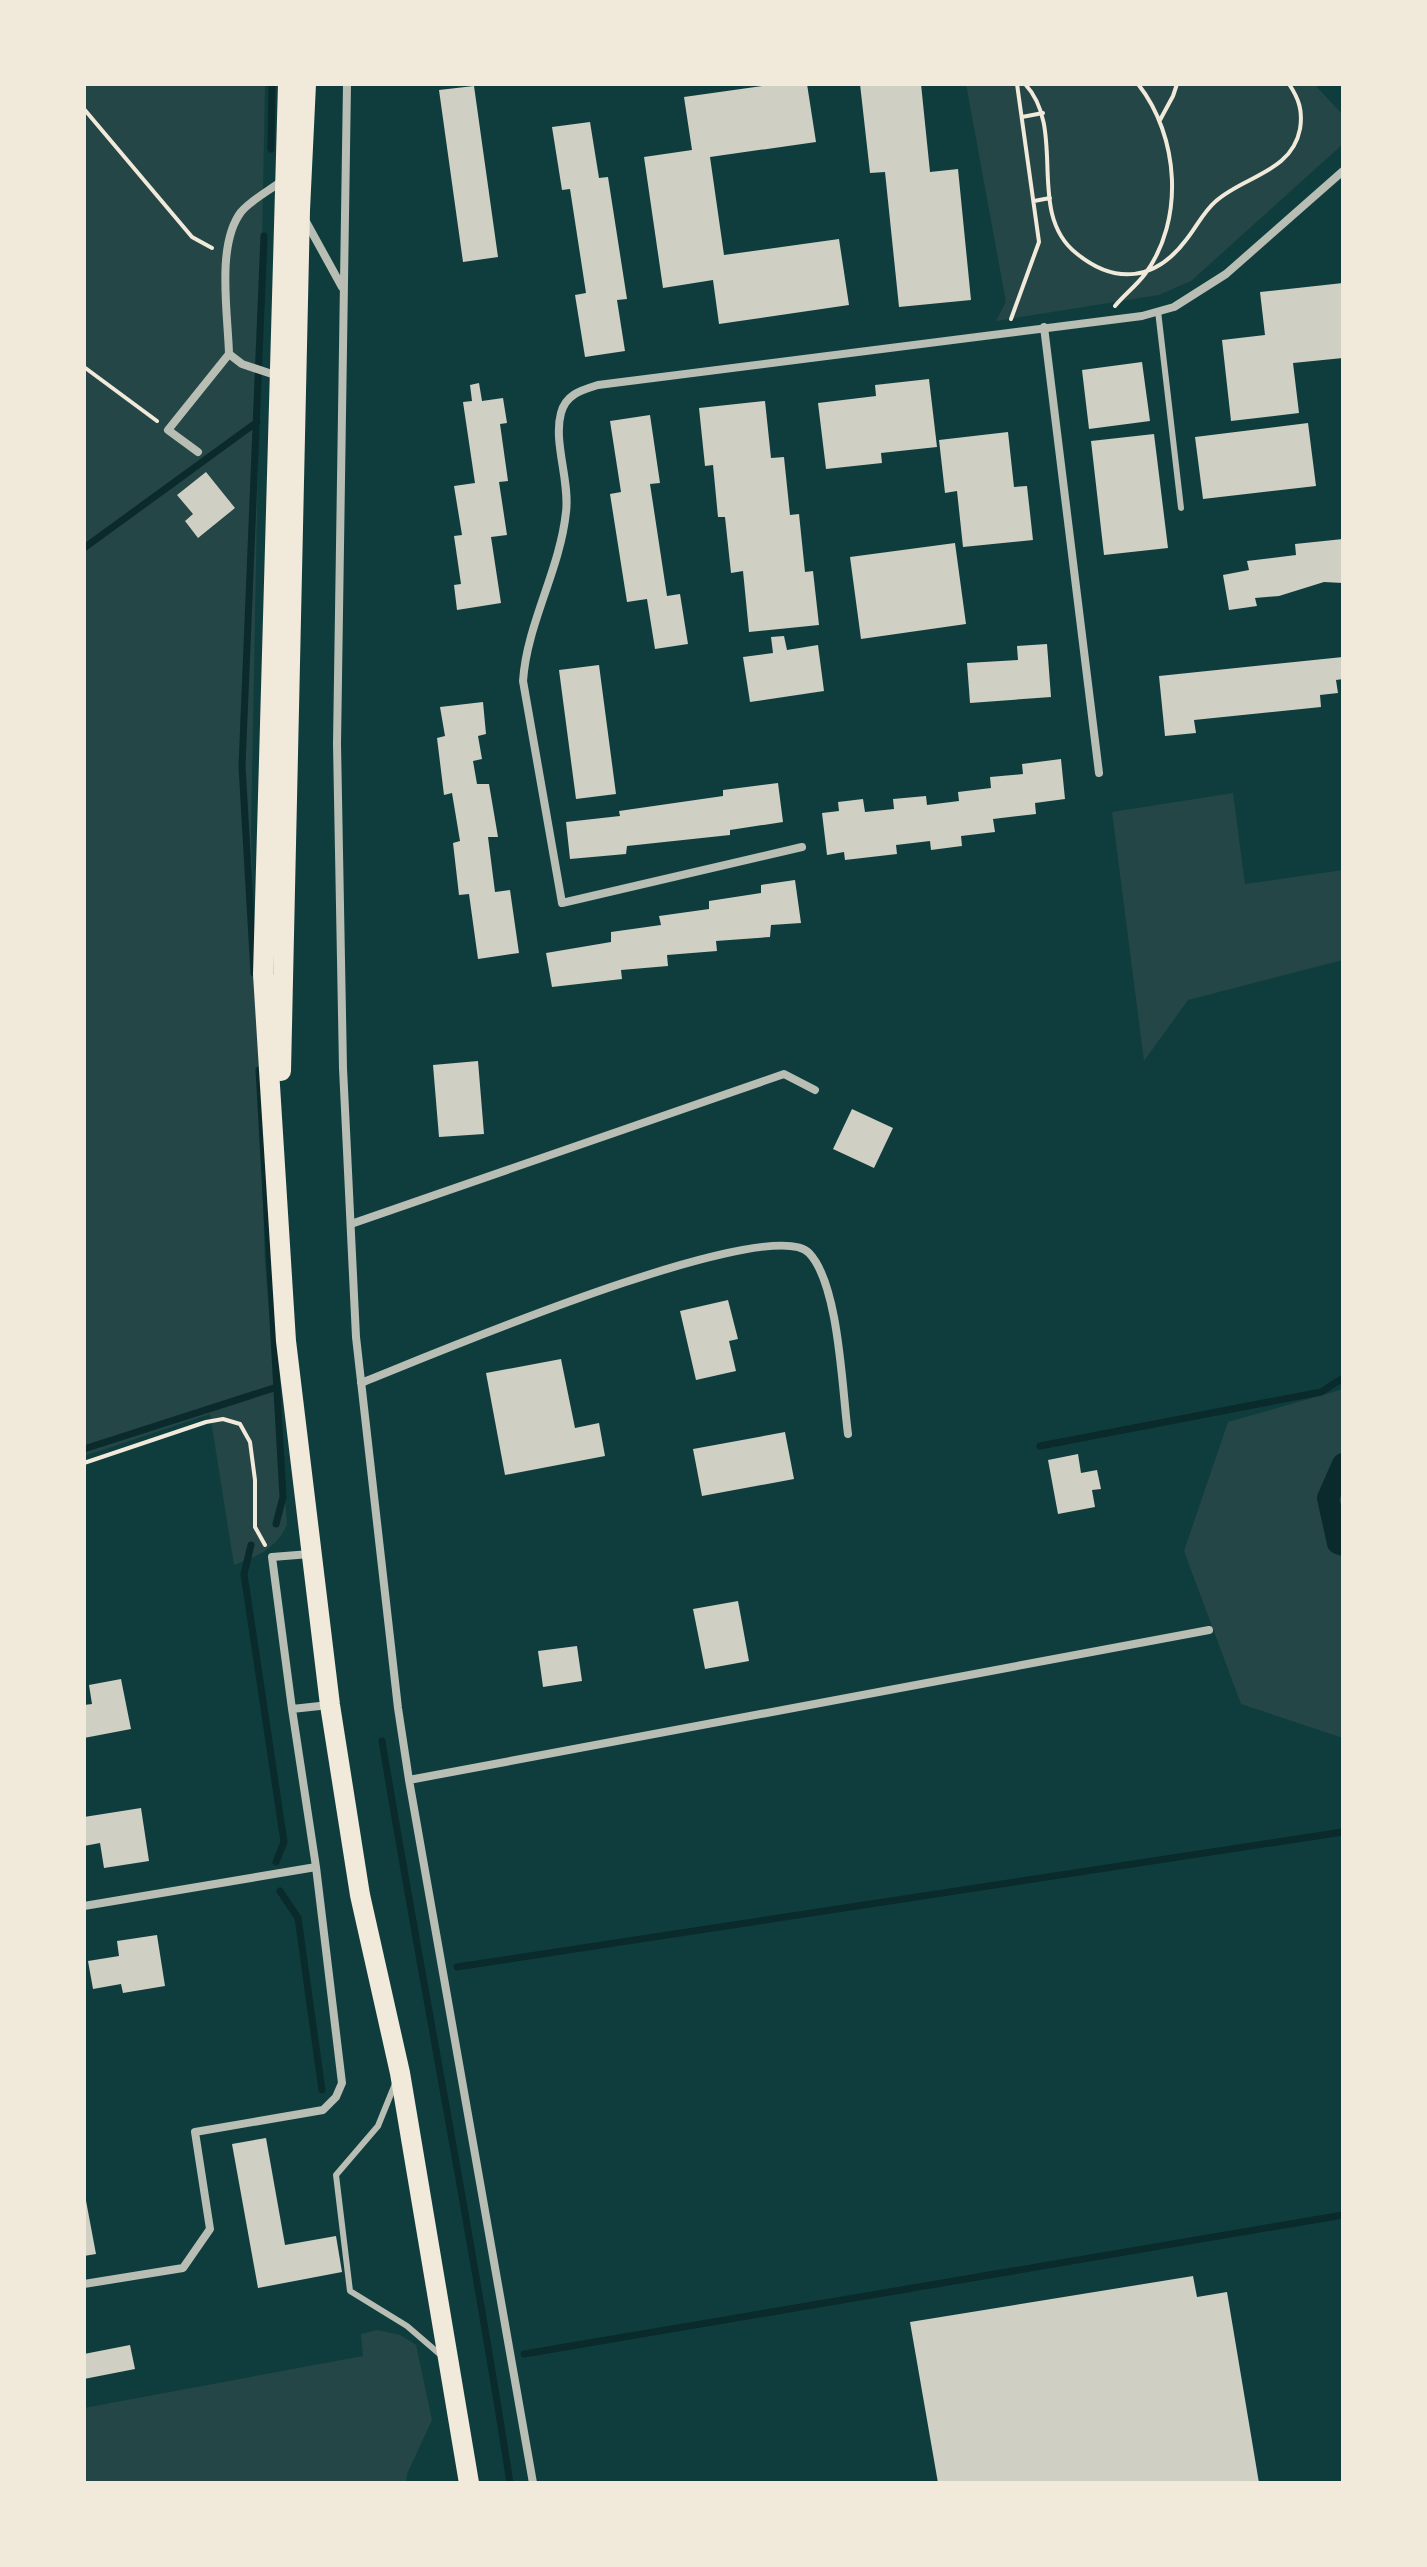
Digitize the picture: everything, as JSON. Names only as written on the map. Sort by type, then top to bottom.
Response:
[{"type":"main road","points":[[288,84],[263,974],[286,1341],[330,1705],[360,1895],[400,2073],[469,2483]]},
{"type":"main road","points":[[278,1195],[300,210],[306,84]]},
{"type":"street","points":[[347,84],[337,744],[343,1068],[356,1337],[409,1780],[533,2483]]},
{"type":"street","points":[[802,847],[562,903],[523,681],[567,509],[560,414],[566,401],[577,392],[598,385],[1142,316],[1174,307],[1226,274],[1343,171]]},
{"type":"street","points":[[198,452],[168,430],[229,354],[226,252],[230,235],[242,211],[285,179]]},
{"type":"street","points":[[300,210],[342,288]]},
{"type":"street","points":[[1044,327],[1099,773]]},
{"type":"street","points":[[229,354],[242,364],[279,377]]},
{"type":"street","points":[[351,1224],[784,1074],[815,1090]]},
{"type":"street","points":[[361,1383],[635,1278],[729,1254],[789,1244],[806,1250],[820,1267],[831,1298],[848,1434]]},
{"type":"street","points":[[84,2284],[183,2268],[210,2229],[195,2132],[323,2110],[336,2097],[342,2083],[316,1867],[272,1557],[310,1554]]},
{"type":"street","points":[[409,1780],[1209,1630]]},
{"type":"street","points":[[292,1709],[330,1705]]},
{"type":"street","points":[[84,1906],[316,1867]]},
{"type":"lane","points":[[1158,311],[1181,508]]},
{"type":"lane","points":[[400,2073],[378,2126],[336,2175],[350,2291],[407,2326],[448,2361]]},
{"type":"path","points":[[1010,322],[1039,242],[1017,84]]},
{"type":"path","points":[[1025,84],[1035,94],[1043,113],[1050,198],[1060,238],[1077,255],[1101,269],[1119,274],[1145,274],[1169,262],[1210,206],[1227,191],[1281,164],[1295,149],[1302,115],[1297,96],[1289,84]]},
{"type":"path","points":[[1113,307],[1145,274],[1164,239],[1172,181],[1160,120],[1138,84]]},
{"type":"path","points":[[1160,120],[1177,84]]},
{"type":"path","points":[[84,109],[192,237],[226,252]]},
{"type":"path","points":[[1022,117],[1043,113]]},
{"type":"path","points":[[1034,201],[1050,198]]},
{"type":"path","points":[[84,367],[168,430]]},
{"type":"path","points":[[84,1463],[206,1422],[223,1419],[240,1424],[250,1442],[255,1480],[255,1527],[272,1557]]},
{"type":"shaded area","points":[[84,84],[265,84],[251,832],[265,1263],[287,1524],[272,1545],[234,1565],[210,1414],[84,1456]]},
{"type":"shaded area","points":[[966,84],[1314,84],[1343,115],[1343,144],[1191,281],[1159,295],[996,321],[1006,302]]},
{"type":"shaded area","points":[[1233,793],[1245,884],[1343,870],[1343,960],[1188,1000],[1144,1061],[1112,812]]},
{"type":"shaded area","points":[[1343,1386],[1343,1738],[1241,1704],[1184,1551],[1228,1422],[1340,1390]]},
{"type":"shaded area","points":[[377,2330],[400,2335],[416,2345],[432,2420],[407,2474],[406,2483],[84,2483],[84,2408],[363,2356],[361,2334]]},
{"type":"building","points":[[777,84],[807,84],[816,142],[710,157],[724,255],[839,239],[849,305],[719,324],[713,280],[663,288],[644,157],[692,150],[684,97]]},
{"type":"building","points":[[860,84],[921,84],[930,172],[958,169],[971,300],[899,307],[885,172],[870,173]]},
{"type":"building","points":[[474,86],[498,257],[463,262],[439,90]]},
{"type":"building","points":[[590,122],[599,178],[608,177],[627,299],[617,300],[625,351],[585,357],[575,295],[586,293],[570,189],[562,190],[552,127]]},
{"type":"building","points":[[1343,283],[1343,358],[1293,363],[1299,413],[1231,421],[1222,340],[1265,335],[1260,292]]},
{"type":"building","points":[[1142,362],[1150,421],[1089,429],[1082,370]]},
{"type":"building","points":[[929,379],[937,447],[881,453],[882,463],[826,469],[818,403],[876,396],[875,385]]},
{"type":"building","points":[[479,383],[482,401],[503,398],[507,423],[500,424],[508,481],[499,482],[507,535],[491,537],[501,603],[457,610],[454,585],[461,584],[454,536],[462,535],[454,486],[475,483],[463,402],[472,401],[470,385]]},
{"type":"building","points":[[765,401],[771,458],[784,457],[790,515],[799,514],[805,572],[813,571],[819,625],[749,632],[743,571],[731,573],[725,517],[718,517],[713,465],[705,466],[699,408]]},
{"type":"building","points":[[650,415],[660,483],[650,484],[667,596],[680,594],[688,644],[655,649],[647,599],[627,602],[610,494],[621,492],[610,421]]},
{"type":"building","points":[[1308,423],[1316,486],[1203,499],[1195,437]]},
{"type":"building","points":[[1008,432],[1014,487],[1027,486],[1033,540],[963,547],[957,491],[945,493],[939,440]]},
{"type":"building","points":[[1154,434],[1168,548],[1104,555],[1091,441]]},
{"type":"building","points":[[206,472],[235,508],[198,538],[185,521],[193,514],[177,495]]},
{"type":"building","points":[[1343,539],[1343,583],[1324,582],[1279,596],[1255,598],[1257,606],[1229,610],[1223,575],[1249,570],[1247,561],[1296,555],[1295,544]]},
{"type":"building","points":[[955,543],[966,624],[861,639],[850,557]]},
{"type":"building","points":[[784,636],[787,650],[818,645],[824,691],[750,702],[743,657],[773,653],[771,637]]},
{"type":"building","points":[[1047,644],[1051,697],[970,703],[967,663],[1018,660],[1017,646]]},
{"type":"building","points":[[1343,657],[1343,679],[1336,680],[1338,693],[1320,695],[1321,707],[1194,720],[1196,733],[1165,736],[1159,676]]},
{"type":"building","points":[[599,665],[616,794],[576,799],[559,670]]},
{"type":"building","points":[[483,702],[486,734],[478,736],[482,759],[473,761],[477,784],[489,784],[498,837],[488,837],[495,892],[510,890],[519,953],[478,959],[469,894],[459,895],[453,843],[460,841],[452,793],[444,795],[437,738],[445,736],[440,707]]},
{"type":"building","points":[[1061,759],[1065,799],[1035,803],[1036,814],[993,819],[995,832],[961,836],[962,846],[931,850],[930,841],[896,845],[897,854],[845,860],[844,852],[827,855],[822,813],[839,811],[838,802],[863,799],[865,812],[894,809],[893,799],[926,796],[927,805],[959,801],[958,792],[991,788],[990,777],[1023,774],[1022,764]]},
{"type":"building","points":[[778,783],[783,822],[730,830],[730,835],[627,846],[626,854],[570,859],[566,822],[620,816],[619,811],[723,796],[723,790]]},
{"type":"building","points":[[795,880],[801,923],[771,925],[770,937],[716,941],[717,951],[667,955],[668,966],[621,970],[622,979],[552,987],[546,953],[611,942],[611,932],[661,925],[659,916],[709,909],[709,901],[761,893],[761,885]]},
{"type":"building","points":[[478,1061],[484,1134],[439,1137],[433,1065]]},
{"type":"building","points":[[852,1109],[893,1128],[874,1168],[833,1149]]},
{"type":"building","points":[[728,1300],[738,1339],[729,1341],[736,1371],[696,1380],[680,1311]]},
{"type":"building","points":[[561,1359],[575,1428],[599,1423],[605,1456],[505,1475],[486,1373]]},
{"type":"building","points":[[785,1432],[794,1479],[702,1496],[693,1449]]},
{"type":"building","points":[[1078,1454],[1081,1473],[1097,1470],[1101,1489],[1092,1490],[1095,1507],[1058,1514],[1048,1460]]},
{"type":"building","points":[[738,1601],[749,1661],[705,1669],[693,1609]]},
{"type":"building","points":[[577,1646],[582,1681],[543,1687],[538,1651]]},
{"type":"building","points":[[121,1679],[131,1729],[84,1738],[84,1705],[92,1704],[89,1685]]},
{"type":"building","points":[[141,1808],[149,1861],[104,1868],[100,1843],[84,1846],[84,1817]]},
{"type":"building","points":[[157,1935],[165,1986],[123,1993],[121,1984],[93,1989],[88,1961],[119,1956],[117,1941]]},
{"type":"building","points":[[266,2138],[285,2245],[336,2236],[342,2272],[258,2288],[232,2144]]},
{"type":"building","points":[[84,2190],[96,2254],[84,2256]]},
{"type":"building","points":[[1193,2276],[1197,2297],[1227,2292],[1259,2483],[938,2483],[910,2322]]},
{"type":"building","points":[[130,2345],[135,2369],[84,2379],[84,2354]]},
{"type":"waterway","points":[[271,149],[272,84]]},
{"type":"waterway","points":[[254,973],[242,766],[264,236]]},
{"type":"waterway","points":[[84,548],[257,422]]},
{"type":"waterway","points":[[259,1070],[283,1497],[276,1524]]},
{"type":"waterway","points":[[1040,1446],[1321,1392],[1343,1378]]},
{"type":"waterway","points":[[84,1449],[277,1387]]},
{"type":"waterway","points":[[1343,1464],[1328,1498],[1338,1543],[1343,1545]]},
{"type":"waterway","points":[[251,1545],[244,1574],[284,1842],[276,1862]]},
{"type":"waterway","points":[[382,1741],[510,2483]]},
{"type":"waterway","points":[[457,1967],[1343,1832]]},
{"type":"waterway","points":[[280,1891],[298,1918],[322,2090]]},
{"type":"waterway","points":[[524,2354],[1343,2215]]}]
